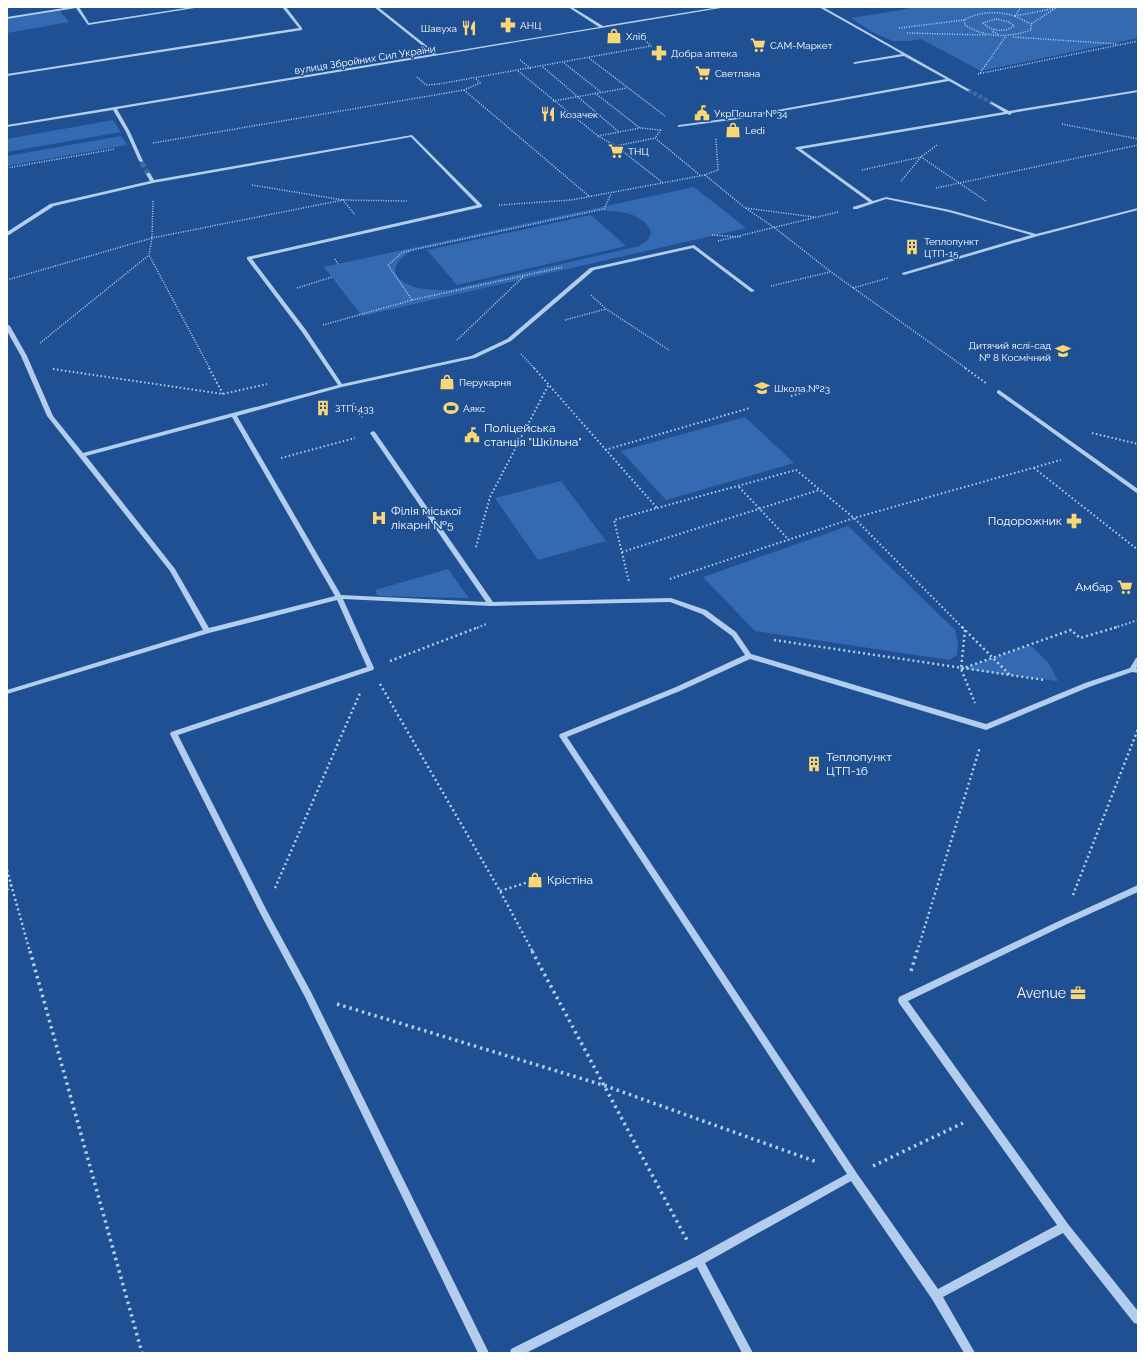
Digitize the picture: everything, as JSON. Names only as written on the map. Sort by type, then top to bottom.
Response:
[{"type":"street","points":[[7,18],[77,7],[88,24],[199,7]]},
{"type":"street","points":[[7,75],[301,30],[284,7]]},
{"type":"street","points":[[376,7],[436,55]]},
{"type":"street","points":[[570,7],[602,27]]},
{"type":"street","name":"вулиця Збройних Сил України","points":[[7,126],[725,7]]},
{"type":"street","points":[[821,7],[903,55],[968,90]]},
{"type":"street","points":[[855,63],[903,55]]},
{"type":"street","points":[[679,126],[739,118],[948,80]]},
{"type":"street","points":[[872,202],[797,148],[1010,114],[1138,91]]},
{"type":"street","points":[[992,103],[1010,114]]},
{"type":"street","points":[[114,108],[128,132],[141,161]]},
{"type":"street","points":[[7,234],[52,205],[153,182],[412,136],[480,206],[249,258],[304,331],[341,386]]},
{"type":"street","points":[[148,174],[153,182]]},
{"type":"street","points":[[855,208],[886,198],[950,211],[1036,235]]},
{"type":"street","points":[[904,274],[1036,235],[1138,209]]},
{"type":"street","points":[[82,455],[341,386],[473,357],[509,340],[576,281],[592,269],[694,246],[753,291]]},
{"type":"street","points":[[7,326],[24,356],[50,416],[174,570],[208,631]]},
{"type":"street","points":[[999,392],[1138,492]]},
{"type":"street","points":[[233,414],[339,597],[371,668],[174,734],[264,913],[308,995],[484,1353]]},
{"type":"street","points":[[373,433],[492,604]]},
{"type":"street","points":[[7,692],[208,631],[339,597],[492,604],[671,600],[704,612],[734,634],[749,656],[986,727],[1087,685],[1135,671],[1138,660]]},
{"type":"street","points":[[749,656],[678,689],[562,736],[853,1175],[936,1295],[970,1353]]},
{"type":"street","points":[[1138,888],[902,1000],[1064,1227],[1138,1318]]},
{"type":"street","points":[[515,1353],[699,1261],[853,1175]]},
{"type":"street","points":[[936,1295],[1064,1227]]},
{"type":"street","points":[[699,1261],[748,1353]]},
{"type":"path","points":[[1015,16],[1021,7]]},
{"type":"path","points":[[1031,24],[1057,7]]},
{"type":"path","points":[[1003,20],[1013,24],[1014,26],[1007,30],[994,29],[988,28],[983,23],[990,20],[1003,20],[1015,16],[1062,7]]},
{"type":"path","points":[[863,32],[964,20],[970,16],[983,13],[1015,16],[1031,24]]},
{"type":"path","points":[[964,20],[964,25],[971,30],[983,34],[1120,45]]},
{"type":"path","points":[[904,33],[1006,36],[1022,34],[1031,30],[1031,24]]},
{"type":"path","points":[[994,29],[993,32],[1006,36]]},
{"type":"path","points":[[979,73],[1006,36]]},
{"type":"path","points":[[417,77],[422,83],[433,85],[518,71],[651,46],[644,38]]},
{"type":"path","points":[[948,80],[1138,41]]},
{"type":"path","points":[[589,58],[679,126]]},
{"type":"path","points":[[564,62],[602,92]]},
{"type":"path","points":[[543,66],[619,132]]},
{"type":"path","points":[[518,71],[553,101],[598,136],[616,146],[664,184]]},
{"type":"path","points":[[7,168],[464,90],[480,83],[475,78]]},
{"type":"path","points":[[553,101],[628,88]]},
{"type":"path","points":[[464,90],[590,197]]},
{"type":"path","points":[[594,93],[640,128]]},
{"type":"path","points":[[739,118],[715,132],[718,170],[705,175],[744,207],[775,228],[830,272],[999,392]]},
{"type":"path","points":[[1055,123],[1138,140]]},
{"type":"path","points":[[598,136],[640,128],[661,130],[679,126]]},
{"type":"path","points":[[616,146],[655,138],[661,130]]},
{"type":"path","points":[[655,138],[702,176]]},
{"type":"path","points":[[886,198],[922,157],[939,144]]},
{"type":"path","points":[[931,189],[1138,145]]},
{"type":"path","points":[[836,176],[922,157],[992,205]]},
{"type":"path","points":[[153,182],[152,238],[149,255],[233,414]]},
{"type":"path","points":[[304,331],[412,300],[388,265],[403,252],[604,209],[611,193]]},
{"type":"path","points":[[7,280],[152,238],[343,200]]},
{"type":"path","points":[[744,207],[817,218]]},
{"type":"path","points":[[694,246],[855,208]]},
{"type":"path","points":[[24,356],[149,255]]},
{"type":"path","points":[[753,291],[830,272]]},
{"type":"path","points":[[853,288],[904,274]]},
{"type":"path","points":[[429,366],[524,276]]},
{"type":"path","points":[[275,294],[332,277]]},
{"type":"path","points":[[576,281],[606,309],[669,350]]},
{"type":"path","points":[[509,340],[658,508]]},
{"type":"path","points":[[28,366],[223,394],[269,383]]},
{"type":"path","points":[[469,572],[490,498],[549,384]]},
{"type":"path","points":[[261,464],[373,433],[341,386]]},
{"type":"path","points":[[792,396],[826,386]]},
{"type":"path","points":[[605,450],[750,408]]},
{"type":"path","points":[[669,579],[854,518],[1085,453]]},
{"type":"path","points":[[1034,468],[1138,550]]},
{"type":"path","points":[[633,601],[614,520],[796,470],[854,518],[1011,676]]},
{"type":"path","points":[[738,486],[789,540]]},
{"type":"path","points":[[622,552],[819,490]]},
{"type":"path","points":[[961,669],[1071,630],[1080,638],[1138,620]]},
{"type":"path","points":[[264,913],[371,668],[491,623]]},
{"type":"path","points":[[902,1000],[986,727],[961,669],[965,630]]},
{"type":"path","points":[[773,640],[961,669],[1050,680]]},
{"type":"path","points":[[371,668],[500,891],[699,1261]]},
{"type":"path","points":[[1062,923],[1138,729]]},
{"type":"path","points":[[7,870],[142,1353]]},
{"type":"path","points":[[500,891],[535,880]]},
{"type":"path","points":[[7,890],[11,885]]},
{"type":"path","points":[[308,995],[606,1086],[853,1175],[983,1113]]},
{"type":"shaded area","points":[[905,7],[1135,7],[1138,8],[1138,38],[981,71],[921,39],[893,41],[872,32],[851,18],[908,9]]},
{"type":"shaded area","points":[[60,11],[69,22],[7,33],[7,19]]},
{"type":"shaded area","points":[[113,120],[121,132],[7,152],[7,139]]},
{"type":"shaded area","points":[[121,136],[127,145],[7,166],[7,156]]},
{"type":"shaded area","points":[[694,187],[746,228],[362,316],[324,267]],"holes":[[[598,210],[622,212],[637,217],[648,226],[651,233],[648,240],[639,246],[449,290],[422,289],[408,285],[401,281],[395,271],[400,260],[414,250]]]},
{"type":"shaded area","points":[[591,215],[626,246],[457,285],[427,250]]},
{"type":"shaded area","points":[[745,417],[794,463],[666,500],[621,451]]},
{"type":"shaded area","points":[[561,481],[606,541],[538,560],[495,498]]},
{"type":"shaded area","points":[[848,526],[955,630],[958,644],[957,655],[949,660],[755,631],[703,577]]},
{"type":"shaded area","points":[[448,569],[469,598],[378,596],[375,590]]},
{"type":"shaded area","points":[[1030,645],[1048,662],[1058,681],[961,669]]},
{"type":"tunnel","points":[[968,90],[992,103]]},
{"type":"tunnel","points":[[142,163],[148,174]]},
{"type":"place","name":"АНЦ","points":[[508,25]]},
{"type":"place","name":"Шавуха","points":[[469,28]]},
{"type":"place","name":"Хліб","points":[[614,36]]},
{"type":"place","name":"САМ-Маркет","points":[[758,45]]},
{"type":"place","name":"Добра аптека","points":[[659,53]]},
{"type":"place","name":"Светлана","points":[[703,73]]},
{"type":"place","name":"УкрПошта №34","points":[[702,113]]},
{"type":"place","name":"Козачек","points":[[548,114]]},
{"type":"place","name":"Ledi","points":[[733,130]]},
{"type":"place","name":"ТНЦ","points":[[616,151]]},
{"type":"place","name":"Теплопункт ЦТП-15","points":[[912,247]]},
{"type":"place","name":"Дитячий яслі-сад № 8 Космічний","points":[[1063,351]]},
{"type":"place","name":"Перукарня","points":[[447,382]]},
{"type":"place","name":"Школа №23","points":[[762,388]]},
{"type":"place","name":"ЗТП-433","points":[[323,408]]},
{"type":"place","name":"Аякс","points":[[451,408]]},
{"type":"place","name":"Поліцейська станція \"Шкільна\"","points":[[472,435]]},
{"type":"place","name":"Філія міської лікарні №5","points":[[379,518]]},
{"type":"place","name":"Подорожник","points":[[1074,521]]},
{"type":"place","name":"Амбар","points":[[1125,587]]},
{"type":"place","name":"Теплопункт ЦТП-16","points":[[814,764]]},
{"type":"place","name":"Крістіна","points":[[535,880]]},
{"type":"place","name":"Avenue","points":[[1078,993]]}]
